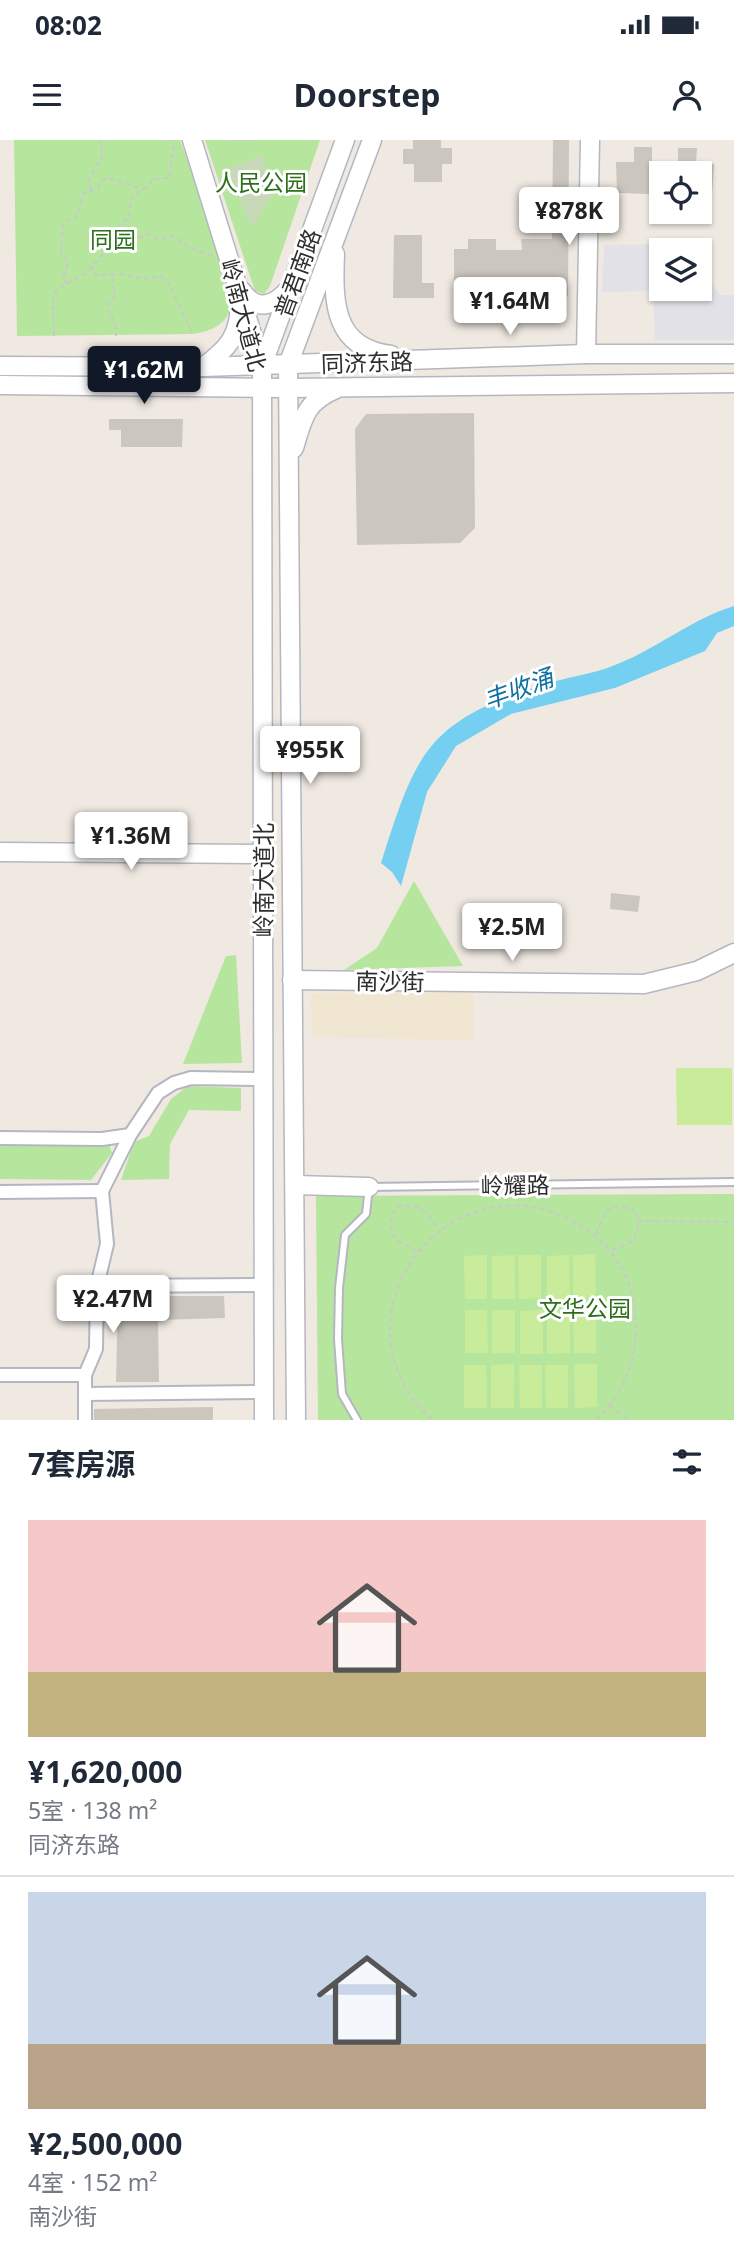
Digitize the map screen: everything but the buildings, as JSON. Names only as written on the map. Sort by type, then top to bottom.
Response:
[{"type":"main road","name":"岭南大道北","points":[[192,140],[262,366],[264,1420]]},
{"type":"main road","name":"普君南路","points":[[262,366],[345,140]]},
{"type":"main road","name":"普君南路","points":[[288,365],[372,140]]},
{"type":"main road","points":[[586,354],[590,140]]},
{"type":"main road","points":[[336,236],[335,304],[341,324],[355,343],[382,354],[426,360]]},
{"type":"main road","points":[[239,288],[249,300],[264,306],[279,300],[293,284]]},
{"type":"main road","points":[[203,367],[229,346],[240,318],[239,288]]},
{"type":"main road","name":"同济东路","points":[[0,366],[203,367],[586,354],[734,354]]},
{"type":"main road","name":"岭南大道北","points":[[288,365],[296,1420]]},
{"type":"main road","name":"同济东路","points":[[0,385],[288,388],[734,383]]},
{"type":"main road","points":[[289,465],[304,415],[318,397],[340,387]]},
{"type":"main road","points":[[262,723],[269,709],[280,708],[283,715],[284,756],[291,774]]},
{"type":"main road","points":[[0,852],[262,854]]},
{"type":"main road","name":"南沙街","points":[[292,980],[644,984],[697,971],[734,953]]},
{"type":"main road","name":"岭耀路","points":[[295,1185],[369,1187]]},
{"type":"street","points":[[85,1420],[85,1375],[96,1349],[97,1286],[107,1244],[102,1191],[130,1135],[158,1093],[174,1083],[191,1078],[263,1079]]},
{"type":"street","points":[[0,1138],[102,1139],[130,1135]]},
{"type":"street","points":[[0,1192],[102,1191]]},
{"type":"street","points":[[97,1286],[264,1285]]},
{"type":"street","points":[[0,1375],[85,1375]]},
{"type":"street","points":[[85,1394],[264,1392]]},
{"type":"lane","name":"岭耀路","points":[[369,1187],[734,1182]]},
{"type":"lane","points":[[357,1420],[342,1394],[338,1339],[339,1288],[345,1235],[366,1214],[369,1187]]},
{"type":"path","points":[[91,190],[89,179],[102,156],[101,140]]},
{"type":"path","points":[[54,336],[53,297],[58,288],[85,275],[91,265],[101,257],[116,230],[129,217],[131,197],[144,189],[152,179],[169,178],[175,140]]},
{"type":"path","points":[[233,140],[256,140]]},
{"type":"path","points":[[67,284],[63,278],[68,263],[61,252],[63,224],[77,216],[84,193],[98,188],[100,181],[107,178],[144,189]]},
{"type":"path","points":[[116,230],[133,240],[149,234],[158,240],[173,236],[208,255],[223,257]]},
{"type":"path","points":[[91,265],[96,275],[144,279],[162,276],[172,289],[193,334]]},
{"type":"path","points":[[112,277],[115,295],[107,306],[116,325],[116,336]]},
{"type":"path","points":[[417,1251],[398,1243],[392,1236],[390,1222],[398,1206],[413,1205],[428,1211],[438,1230]]},
{"type":"path","points":[[432,1420],[418,1407],[400,1379],[391,1347],[390,1314],[398,1282],[417,1251],[438,1230],[467,1214],[499,1206],[534,1206],[566,1217],[595,1235],[612,1250],[632,1293],[638,1326],[633,1360],[620,1392],[596,1420]]},
{"type":"path","points":[[595,1235],[607,1210],[617,1206],[633,1209],[640,1221],[634,1241],[612,1250]]},
{"type":"path","points":[[640,1221],[734,1222]]},
{"type":"path","points":[[610,1405],[628,1420]]},
{"type":"shaded area","points":[[649,244],[649,291],[602,292],[604,245]]},
{"type":"shaded area","points":[[712,285],[720,295],[734,295],[734,340],[655,340],[653,301],[712,301]]},
{"type":"shaded area","points":[[473,993],[473,1040],[312,1037],[311,994]]},
{"type":"green space","name":"同园","points":[[14,140],[180,140],[214,227],[228,276],[231,297],[229,312],[223,321],[209,330],[193,334],[17,336]]},
{"type":"green space","name":"人民公园","points":[[205,140],[320,140],[270,286],[264,294],[255,291]]},
{"type":"green space","points":[[262,155],[272,195],[252,228],[227,169]]},
{"type":"green space","points":[[414,881],[463,966],[344,970],[377,948]]},
{"type":"green space","points":[[236,955],[242,1063],[183,1064],[226,956]]},
{"type":"green space","points":[[676,1068],[732,1068],[732,1125],[677,1125]]},
{"type":"green space","points":[[188,1086],[241,1088],[241,1111],[189,1110],[170,1144],[169,1179],[121,1180],[134,1142],[149,1136],[171,1099]]},
{"type":"green space","points":[[0,1144],[109,1144],[112,1153],[91,1180],[0,1179]]},
{"type":"green space","name":"文华公园","points":[[734,1194],[734,1420],[318,1420],[316,1196]]},
{"type":"green space","points":[[595,1254],[596,1298],[573,1298],[573,1255]]},
{"type":"green space","points":[[487,1255],[487,1299],[465,1299],[464,1256]]},
{"type":"green space","points":[[515,1255],[515,1299],[492,1299],[492,1256]]},
{"type":"green space","points":[[518,1255],[541,1255],[541,1298],[519,1299]]},
{"type":"green space","points":[[569,1255],[570,1299],[547,1299],[547,1256]]},
{"type":"green space","points":[[465,1310],[487,1310],[488,1353],[465,1353]]},
{"type":"green space","points":[[492,1310],[515,1310],[515,1353],[492,1353]]},
{"type":"green space","points":[[543,1310],[543,1354],[520,1354],[520,1311]]},
{"type":"green space","points":[[547,1310],[570,1310],[570,1353],[547,1354]]},
{"type":"green space","points":[[573,1310],[596,1310],[596,1353],[574,1353]]},
{"type":"green space","points":[[514,1364],[514,1408],[491,1408],[491,1365]]},
{"type":"green space","points":[[574,1364],[597,1364],[597,1407],[575,1408]]},
{"type":"green space","points":[[464,1365],[486,1365],[487,1408],[464,1408]]},
{"type":"green space","points":[[519,1365],[542,1365],[542,1408],[520,1408]]},
{"type":"green space","points":[[545,1365],[568,1365],[568,1408],[546,1408]]},
{"type":"water","points":[[734,606],[734,626],[717,633],[705,651],[615,688],[511,714],[456,746],[427,792],[401,886],[392,872],[381,863],[393,825],[417,768],[431,747],[449,729],[473,713],[503,699],[551,682],[588,674],[630,658],[703,618]]},
{"type":"water label","name":"丰收涌","points":[[518,688]]}]
